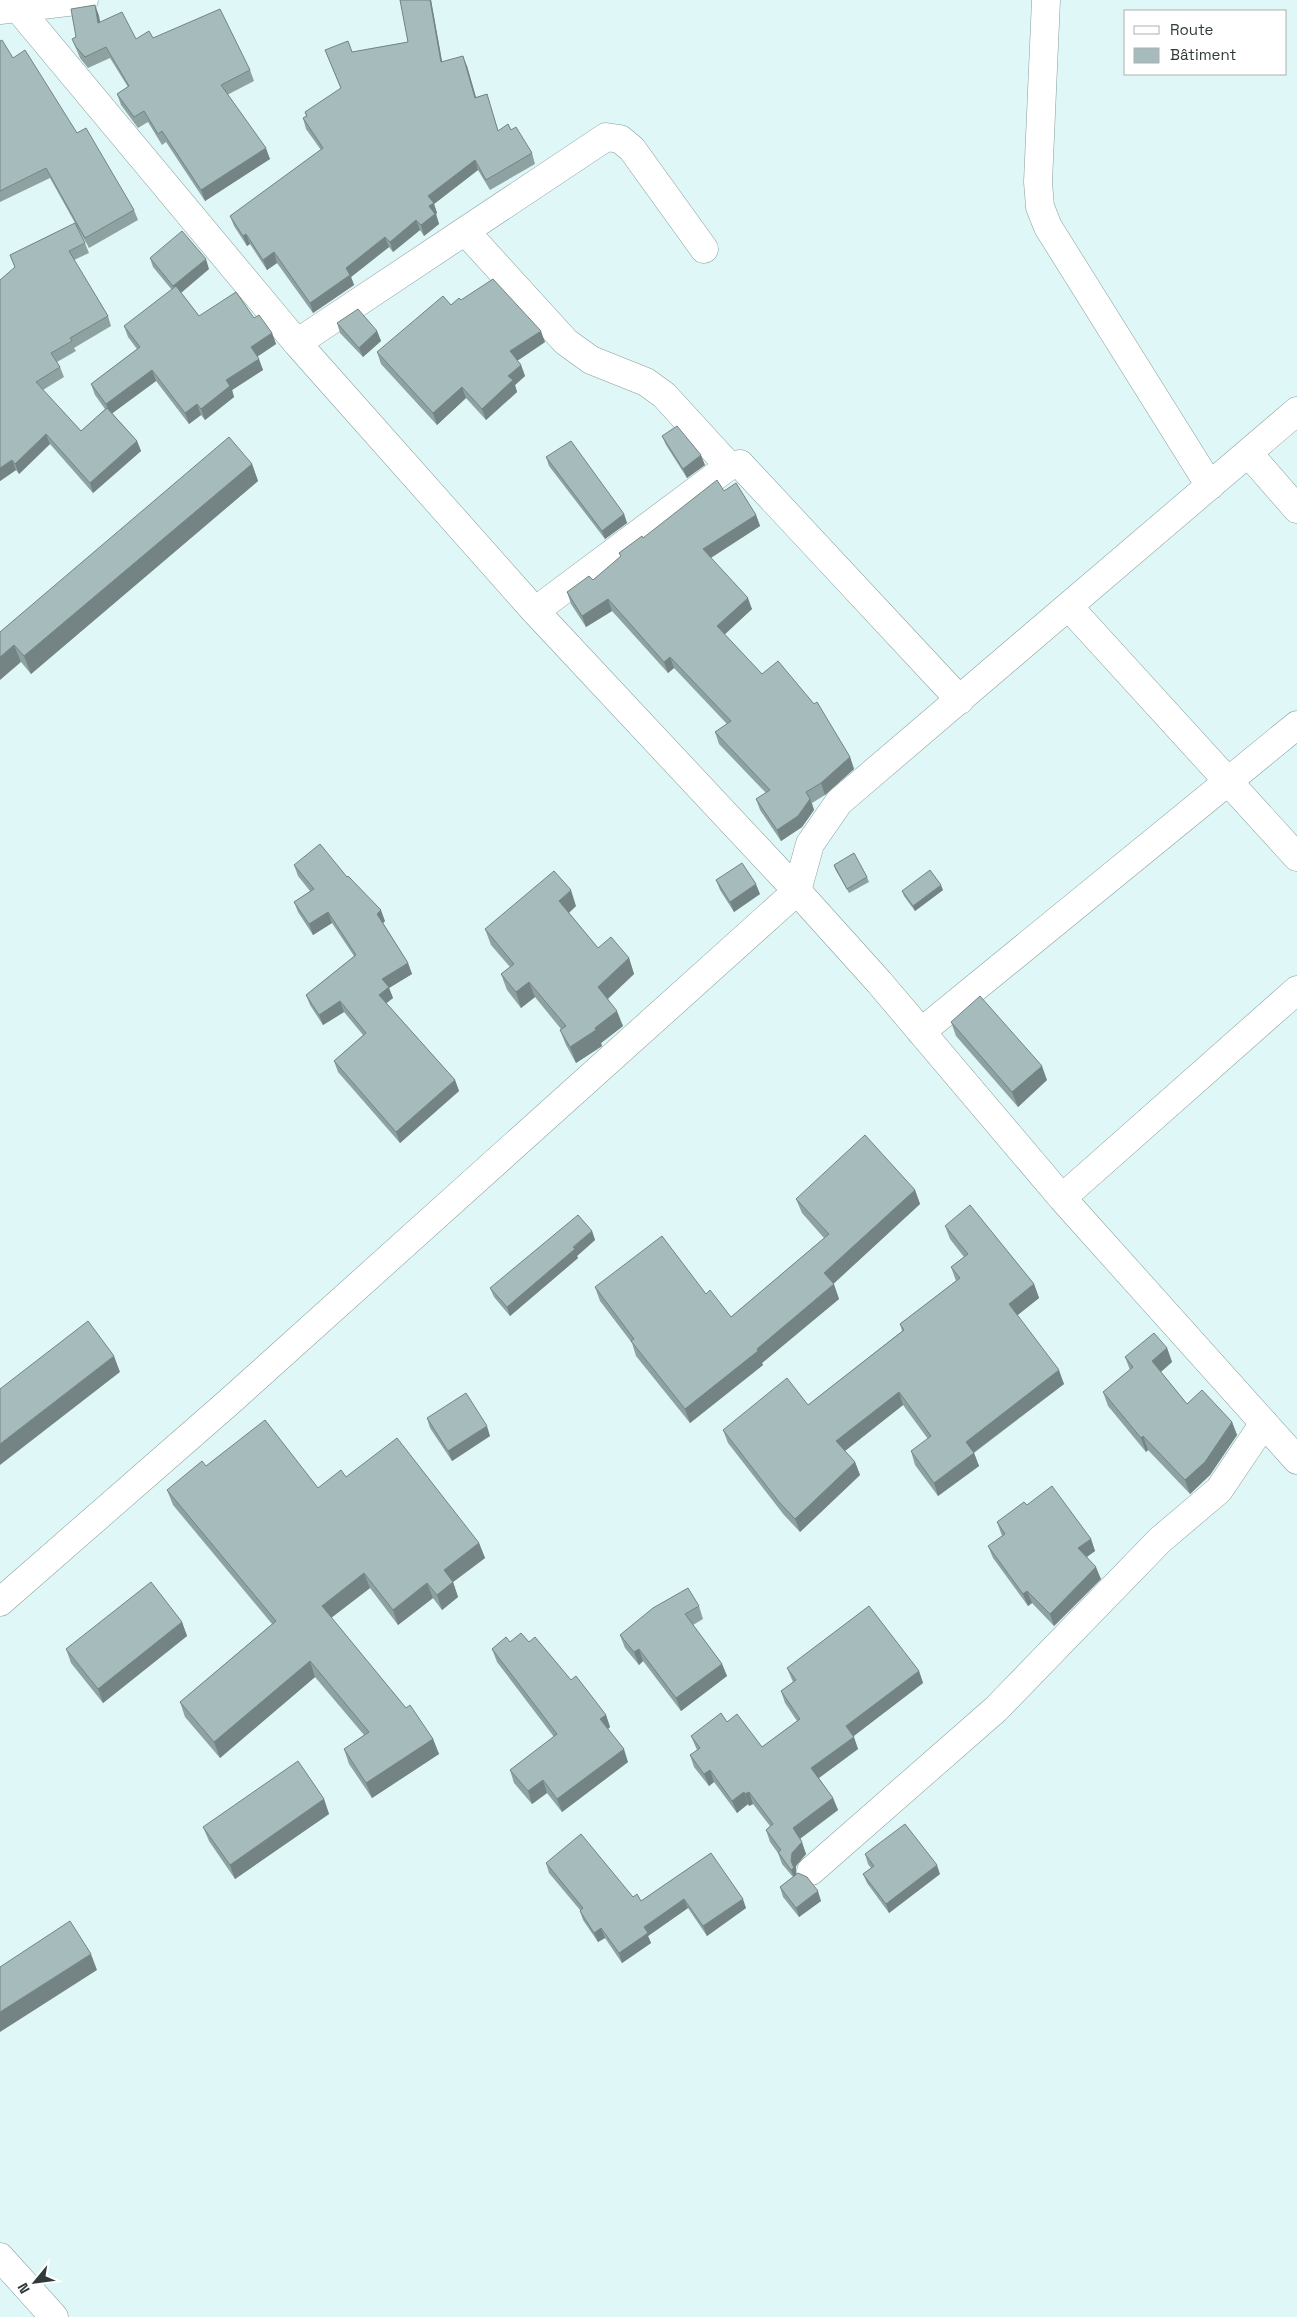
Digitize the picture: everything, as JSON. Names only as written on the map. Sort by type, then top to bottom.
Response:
[{"type":"main road","points":[[8,9],[84,0]]},
{"type":"main road","points":[[1046,0],[1038,182],[1040,207],[1048,227],[1210,486]]},
{"type":"main road","points":[[8,9],[297,343],[535,610],[797,891],[879,982],[1062,1198],[1297,1460]]},
{"type":"main road","points":[[297,343],[606,137],[620,139],[632,149],[704,249]]},
{"type":"main road","points":[[465,231],[566,342],[591,360],[646,382],[664,395],[729,466]]},
{"type":"main road","points":[[0,1602],[236,1396],[797,891],[810,844],[839,802],[1249,454],[1297,411]]},
{"type":"main road","points":[[1249,454],[1297,509]]},
{"type":"main road","points":[[535,610],[729,466],[740,464],[960,700]]},
{"type":"main road","points":[[1069,607],[1230,781],[1297,857]]},
{"type":"main road","points":[[920,1032],[1297,725]]},
{"type":"main road","points":[[1062,1198],[1297,990]]},
{"type":"main road","points":[[811,1871],[996,1709],[1160,1540],[1219,1490],[1264,1423]]},
{"type":"main road","points":[[0,2257],[54,2317]]},
{"type":"building","points":[[400,0],[430,0],[441,62],[463,56],[475,98],[487,94],[498,131],[508,124],[511,130],[516,127],[532,153],[486,180],[475,160],[428,196],[434,203],[429,206],[435,214],[421,225],[416,220],[390,242],[385,237],[346,268],[350,275],[310,303],[274,252],[263,260],[246,234],[243,236],[230,216],[323,148],[303,118],[307,116],[305,112],[341,88],[325,50],[348,41],[352,52],[408,42]]},
{"type":"building","points":[[95,5],[98,23],[122,12],[136,39],[149,31],[153,38],[220,9],[250,70],[221,85],[266,148],[201,190],[162,131],[158,134],[144,111],[134,117],[117,94],[129,86],[106,47],[85,57],[76,47],[72,39],[76,37],[71,9]]},
{"type":"building","points":[[2,40],[13,58],[25,50],[77,133],[86,128],[134,210],[85,238],[46,168],[0,191],[0,41]]},
{"type":"building","points":[[75,223],[85,243],[69,251],[108,316],[70,338],[72,341],[51,353],[60,367],[36,382],[81,431],[107,408],[137,441],[90,483],[46,434],[15,464],[12,460],[0,468],[0,280],[15,267],[10,255]]},
{"type":"building","points":[[182,231],[206,259],[173,286],[150,258]]},
{"type":"building","points":[[493,279],[541,331],[510,351],[521,365],[508,376],[513,380],[482,409],[462,387],[433,413],[377,352],[443,296],[451,305],[459,298],[461,300]]},
{"type":"building","points":[[176,286],[199,316],[236,292],[254,318],[259,315],[272,333],[251,347],[259,359],[226,380],[230,386],[201,409],[197,404],[185,413],[152,370],[106,404],[91,384],[140,347],[124,326]]},
{"type":"building","points":[[358,309],[377,331],[359,348],[337,323]]},
{"type":"building","points":[[677,426],[701,455],[683,469],[662,436]]},
{"type":"building","points":[[229,437],[252,464],[24,656],[14,645],[0,657],[0,632]]},
{"type":"building","points":[[571,441],[624,514],[602,531],[546,457]]},
{"type":"building","points":[[717,480],[724,491],[736,483],[756,515],[703,549],[748,598],[717,626],[762,674],[778,661],[814,704],[817,702],[850,757],[821,783],[806,792],[810,799],[798,816],[777,830],[756,799],[770,790],[715,732],[731,721],[670,657],[664,662],[608,599],[582,616],[567,592],[589,576],[593,580],[621,556],[619,553],[642,536],[643,538]]},
{"type":"building","points":[[320,844],[347,877],[381,910],[377,914],[408,963],[382,979],[389,987],[379,995],[455,1080],[396,1132],[334,1061],[366,1033],[340,1001],[319,1015],[306,995],[356,955],[328,912],[309,924],[294,902],[314,889],[294,865]]},
{"type":"building","points":[[854,853],[867,877],[847,889],[834,865]]},
{"type":"building","points":[[742,863],[756,884],[730,902],[716,880]]},
{"type":"building","points":[[930,870],[941,885],[913,906],[902,891]]},
{"type":"building","points":[[554,871],[571,890],[559,901],[598,948],[611,937],[629,958],[598,987],[617,1011],[595,1028],[596,1030],[570,1047],[560,1030],[566,1026],[529,982],[516,992],[501,974],[514,964],[485,929]]},
{"type":"building","points":[[980,996],[1042,1066],[1012,1092],[951,1022]]},
{"type":"building","points":[[865,1135],[915,1190],[824,1273],[834,1284],[757,1349],[758,1351],[685,1409],[631,1341],[634,1339],[595,1287],[662,1236],[706,1294],[710,1290],[731,1317],[829,1234],[796,1199]]},
{"type":"building","points":[[970,1205],[1034,1284],[1009,1304],[1059,1370],[966,1442],[974,1453],[934,1483],[911,1451],[931,1436],[899,1392],[836,1441],[855,1462],[795,1519],[779,1502],[723,1430],[787,1378],[808,1405],[904,1330],[900,1324],[960,1278],[951,1267],[968,1254],[945,1226]]},
{"type":"building","points":[[578,1215],[592,1231],[573,1247],[575,1249],[507,1307],[490,1288]]},
{"type":"building","points":[[88,1321],[114,1356],[0,1444],[0,1389]]},
{"type":"building","points":[[1154,1333],[1167,1348],[1152,1361],[1187,1404],[1202,1390],[1232,1422],[1205,1462],[1185,1480],[1143,1436],[1141,1438],[1103,1392],[1133,1367],[1125,1357]]},
{"type":"building","points":[[466,1393],[487,1426],[448,1451],[427,1418]]},
{"type":"building","points":[[265,1420],[318,1488],[341,1470],[346,1477],[397,1438],[479,1543],[444,1570],[453,1582],[437,1595],[427,1583],[393,1610],[364,1573],[322,1606],[406,1708],[410,1705],[433,1739],[366,1783],[344,1749],[369,1732],[310,1661],[214,1742],[180,1702],[276,1621],[167,1490],[202,1461],[206,1466]]},
{"type":"building","points":[[1052,1486],[1091,1539],[1078,1548],[1096,1567],[1050,1614],[1027,1591],[1023,1594],[988,1546],[1005,1534],[997,1522],[1024,1502],[1027,1505]]},
{"type":"building","points":[[151,1582],[182,1622],[98,1689],[66,1649]]},
{"type":"building","points":[[688,1588],[699,1606],[685,1614],[722,1664],[676,1698],[639,1649],[634,1652],[620,1635],[653,1608]]},
{"type":"building","points":[[869,1606],[919,1671],[846,1726],[854,1737],[811,1768],[833,1798],[793,1828],[802,1842],[792,1853],[791,1861],[794,1868],[791,1870],[778,1852],[781,1850],[766,1830],[773,1824],[749,1792],[745,1794],[744,1792],[732,1801],[710,1770],[704,1774],[690,1755],[700,1748],[691,1736],[721,1713],[727,1722],[737,1714],[762,1747],[800,1719],[781,1691],[796,1680],[787,1668]]},
{"type":"building","points":[[521,1633],[529,1642],[535,1637],[571,1680],[576,1676],[606,1715],[600,1719],[624,1749],[557,1799],[543,1780],[528,1791],[510,1770],[557,1734],[492,1649],[506,1637],[510,1642]]},
{"type":"building","points":[[298,1761],[324,1799],[230,1865],[203,1827]]},
{"type":"building","points":[[905,1824],[937,1865],[886,1904],[863,1874],[874,1866],[865,1854]]},
{"type":"building","points":[[581,1834],[633,1897],[637,1894],[641,1901],[711,1853],[743,1899],[703,1926],[684,1899],[644,1927],[648,1933],[619,1953],[601,1928],[594,1933],[580,1911],[583,1908],[546,1863]]},
{"type":"building","points":[[798,1873],[807,1877],[818,1891],[796,1908],[780,1887]]},
{"type":"building","points":[[70,1921],[91,1954],[0,2012],[0,1967]]}]
